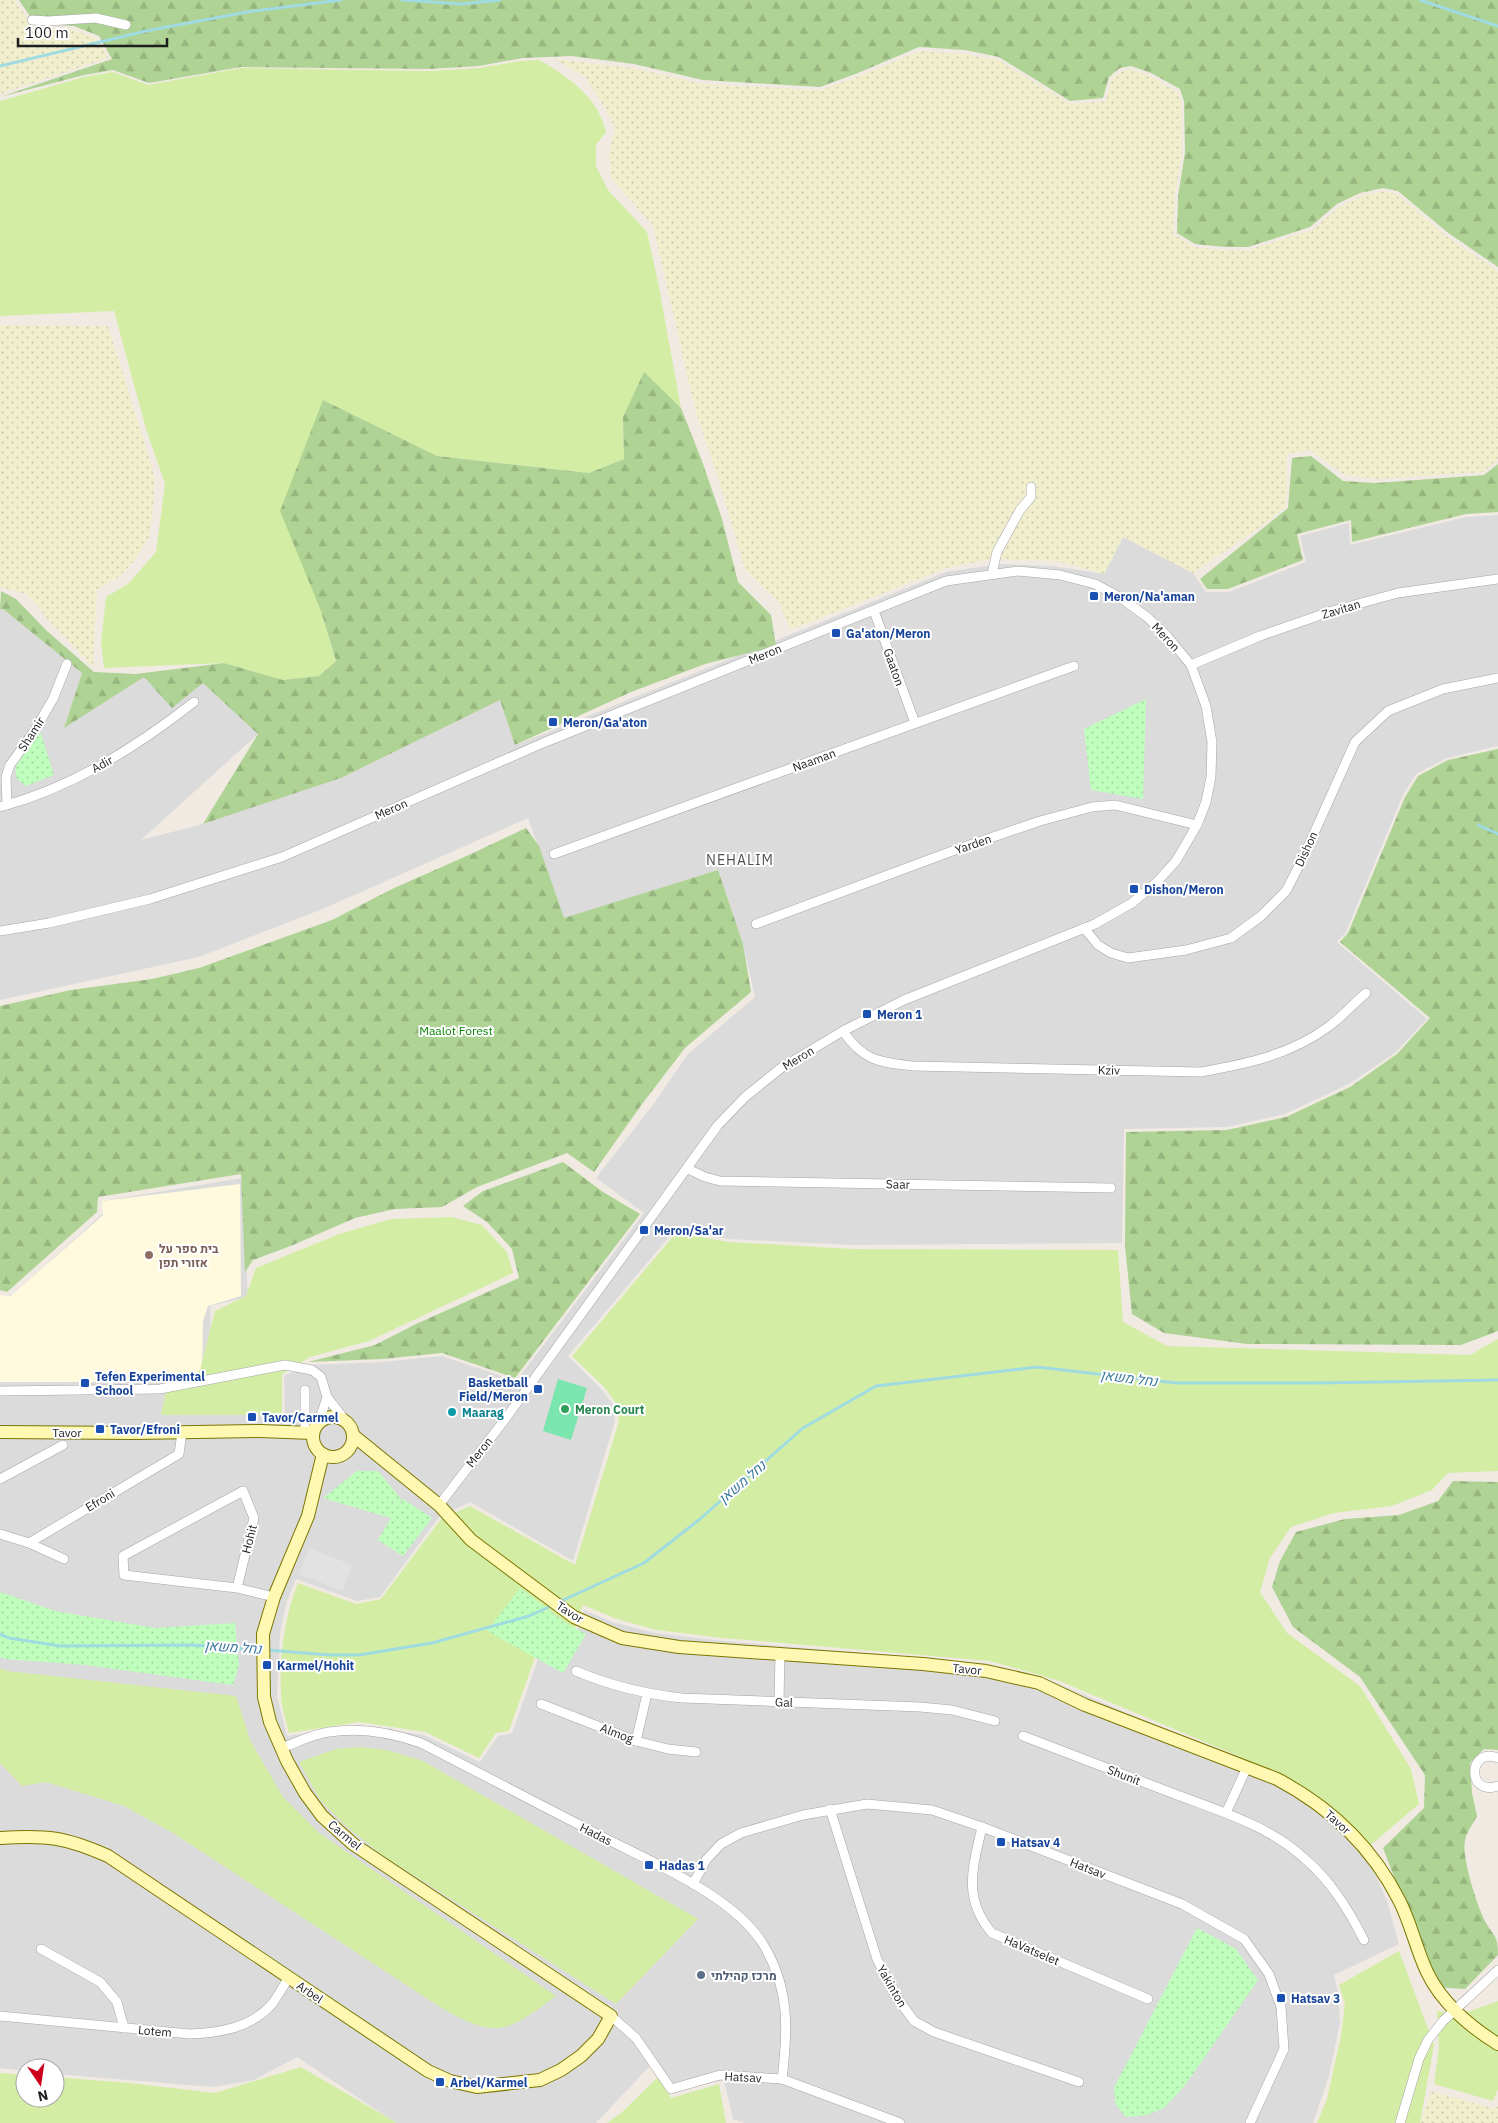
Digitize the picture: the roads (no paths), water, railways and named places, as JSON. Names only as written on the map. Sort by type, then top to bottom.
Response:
[{"type":"street","points":[[32,20],[55,21],[96,18],[126,25]]},
{"type":"street","points":[[992,574],[997,552],[1020,510],[1031,497],[1031,487]]},
{"type":"street","name":"Meron","points":[[0,931],[49,923],[150,899],[282,857],[542,743],[946,581],[1018,570],[1060,575],[1094,584],[1122,598],[1147,617],[1167,636],[1191,665],[1206,706],[1212,742],[1211,777],[1206,802],[1197,825],[1176,861],[1156,883],[1132,902],[1084,928],[904,1000],[843,1031],[781,1068],[745,1096],[718,1126],[503,1422],[439,1505]]},
{"type":"street","name":"Zavitan","points":[[1191,665],[1260,636],[1332,611],[1398,593],[1498,579]]},
{"type":"street","name":"Gaaton","points":[[874,611],[914,724]]},
{"type":"street","name":"Shamir","points":[[4,806],[6,777],[10,765],[35,730],[53,699],[67,664]]},
{"type":"street","name":"Naaman","points":[[554,854],[1074,666]]},
{"type":"street","name":"Dishon","points":[[1084,928],[1098,945],[1110,954],[1128,958],[1186,950],[1231,938],[1261,916],[1286,891],[1303,858],[1355,742],[1388,711],[1442,689],[1498,678]]},
{"type":"street","name":"Adir","points":[[4,806],[29,799],[80,777],[156,731],[194,702]]},
{"type":"street","name":"Yarden","points":[[756,924],[954,850],[1040,821],[1092,808],[1115,805],[1197,825]]},
{"type":"street","name":"Kziv","points":[[843,1031],[853,1046],[864,1054],[883,1062],[913,1066],[1201,1072],[1248,1063],[1287,1051],[1328,1027],[1366,993]]},
{"type":"street","name":"Saar","points":[[688,1168],[705,1177],[720,1181],[1111,1188]]},
{"type":"street","points":[[0,1391],[160,1389],[285,1365],[301,1367],[316,1374],[323,1382],[327,1397],[349,1424],[354,1436],[350,1448],[346,1452],[334,1457],[323,1454],[314,1445],[304,1390]]},
{"type":"street","points":[[312,1429],[327,1397]]},
{"type":"street","points":[[312,1429],[331,1416],[344,1420]]},
{"type":"street","name":"Tavor","points":[[0,1432],[182,1432],[312,1429]]},
{"type":"street","name":"Efroni","points":[[29,1543],[178,1454],[182,1432]]},
{"type":"street","name":"Tavor","points":[[354,1436],[439,1505],[470,1540],[568,1612],[622,1638],[679,1647],[923,1664],[986,1671],[1039,1683],[1086,1705],[1247,1767],[1298,1790],[1324,1809],[1355,1837],[1387,1878],[1411,1927],[1427,1972],[1439,1992],[1456,2011],[1498,2044]]},
{"type":"street","points":[[0,1479],[63,1445]]},
{"type":"street","name":"Carmel","points":[[323,1454],[308,1516],[274,1597],[263,1634],[264,1697],[270,1722],[281,1748],[305,1793],[322,1816],[354,1844],[611,2016],[636,2038],[671,2089]]},
{"type":"street","name":"Hohit","points":[[243,1491],[254,1518],[237,1588],[124,1575],[123,1556],[243,1491]]},
{"type":"street","points":[[0,1534],[29,1543],[64,1559]]},
{"type":"street","points":[[237,1588],[274,1597]]},
{"type":"street","points":[[779,1702],[780,1654]]},
{"type":"street","name":"Gal","points":[[576,1671],[601,1682],[647,1694],[682,1698],[944,1709],[995,1721]]},
{"type":"street","points":[[636,1741],[647,1694]]},
{"type":"street","name":"Almog","points":[[541,1704],[636,1741],[668,1749],[696,1752]]},
{"type":"street","name":"Hadas","points":[[281,1748],[328,1732],[359,1729],[391,1733],[420,1742],[693,1884],[740,1916],[763,1943],[777,1971],[786,2005],[786,2042],[782,2079]]},
{"type":"street","name":"Shunit","points":[[1023,1736],[1226,1814],[1276,1837],[1304,1857],[1327,1880],[1349,1910],[1364,1940]]},
{"type":"street","points":[[1498,1758],[1491,1756],[1481,1759],[1474,1773],[1475,1778],[1483,1786],[1498,1786]]},
{"type":"street","points":[[1226,1814],[1247,1767]]},
{"type":"street","name":"Hatsav","points":[[693,1884],[706,1860],[721,1844],[741,1833],[803,1815],[867,1804],[932,1810],[982,1827],[1182,1904],[1244,1939],[1269,1974],[1281,2007],[1284,2050],[1250,2123]]},
{"type":"street","name":"Yakinton","points":[[830,1809],[877,1959],[894,1995],[914,2021],[934,2032],[1079,2082]]},
{"type":"street","name":"HaVatselet","points":[[982,1827],[972,1873],[973,1899],[981,1920],[992,1933],[1148,1999]]},
{"type":"street","name":"Arbel","points":[[0,1838],[54,1837],[78,1843],[108,1856],[428,2071],[450,2081],[477,2087],[540,2080],[561,2070],[581,2056],[598,2039],[611,2016]]},
{"type":"street","points":[[41,1949],[100,1982],[117,2002],[124,2028]]},
{"type":"street","points":[[1400,2123],[1425,2046],[1437,2027],[1498,1970]]},
{"type":"street","name":"Lotem","points":[[0,2016],[190,2034],[217,2033],[243,2025],[271,2005],[289,1978]]},
{"type":"street","name":"Hatsav","points":[[671,2089],[720,2075],[782,2079],[900,2123]]},
{"type":"waterway","points":[[0,66],[146,31],[247,12],[341,0]]},
{"type":"waterway","points":[[402,0],[462,4],[500,0]]},
{"type":"waterway","points":[[1420,0],[1498,26]]},
{"type":"waterway","points":[[1478,825],[1498,834]]},
{"type":"waterway","name":"נחל משאן","points":[[559,1602],[644,1563],[700,1519],[803,1428],[876,1386],[1037,1367],[1176,1383],[1498,1380]]},
{"type":"waterway","name":"נחל משאן","points":[[267,1650],[329,1655],[359,1655],[432,1643],[529,1616],[553,1605]]},
{"type":"waterway","name":"נחל משאן","points":[[0,1634],[9,1638],[60,1646],[192,1645],[260,1650]]},
{"type":"place","name":"Meron/Na'aman","points":[[1094,596]]},
{"type":"place","name":"Ga'aton/Meron","points":[[836,633]]},
{"type":"place","name":"Meron/Ga'aton","points":[[553,722]]},
{"type":"place","name":"Dishon/Meron","points":[[1134,889]]},
{"type":"place","name":"Meron 1","points":[[867,1014]]},
{"type":"place","name":"Meron/Sa'ar","points":[[644,1230]]},
{"type":"place","name":"בית ספר על אזורי תפן","points":[[149,1255]]},
{"type":"place","name":"Tefen Experimental School","points":[[85,1383]]},
{"type":"place","name":"Basketball Field/Meron","points":[[538,1389]]},
{"type":"place","name":"Meron Court","points":[[565,1409]]},
{"type":"place","name":"Maarag","points":[[452,1412]]},
{"type":"place","name":"Tavor/Carmel","points":[[252,1417]]},
{"type":"place","name":"Tavor/Efroni","points":[[100,1429]]},
{"type":"place","name":"Karmel/Hohit","points":[[267,1665]]},
{"type":"place","name":"Hatsav 4","points":[[1001,1842]]},
{"type":"place","name":"Hadas 1","points":[[649,1865]]},
{"type":"place","name":"מרכז קהילתי","points":[[701,1975]]},
{"type":"place","name":"Hatsav 3","points":[[1281,1998]]},
{"type":"place","name":"Arbel/Karmel","points":[[440,2082]]},
{"type":"district","name":"NEHALIM","points":[[740,860]]},
{"type":"park label","name":"Maalot Forest","points":[[456,1030]]}]
